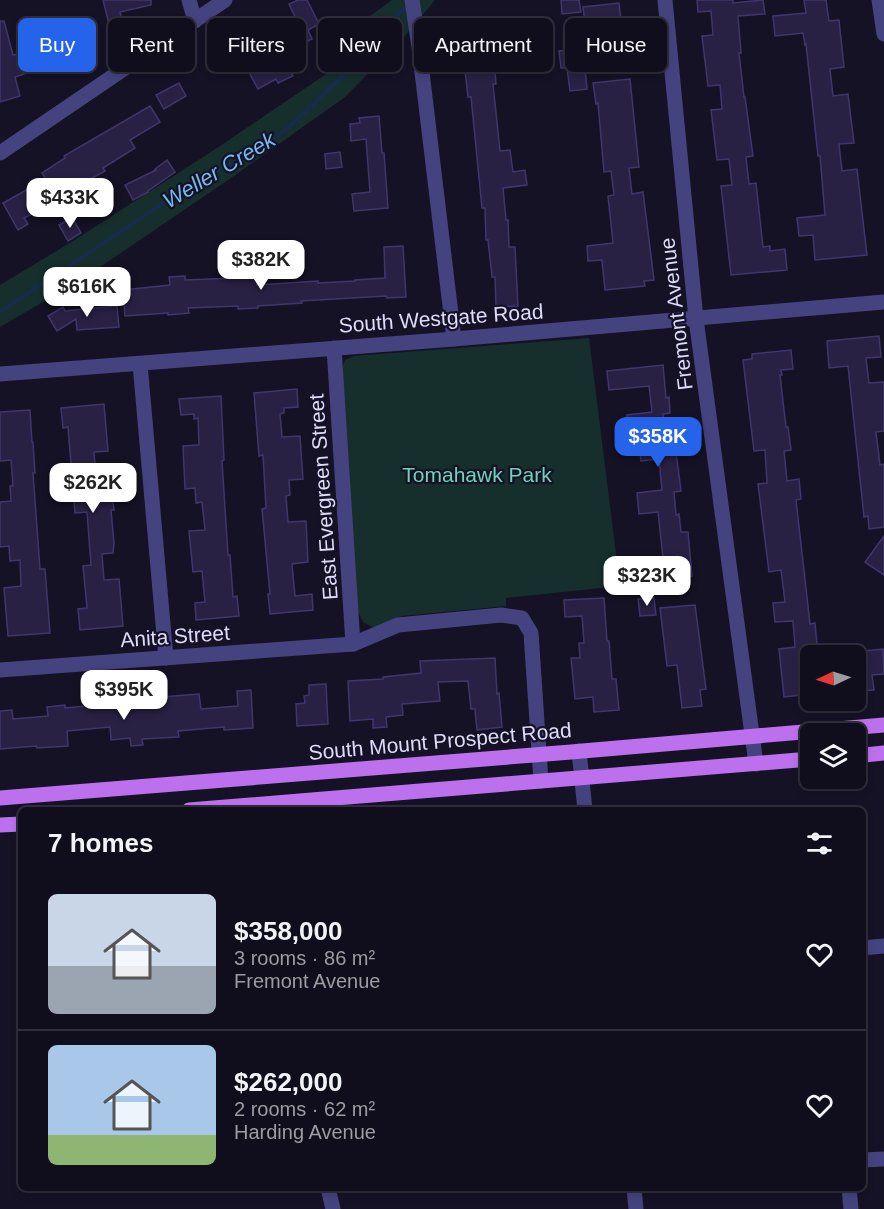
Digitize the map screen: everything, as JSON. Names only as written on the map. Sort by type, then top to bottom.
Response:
[{"type":"main road","name":"South Mount Prospect Road","points":[[0,798],[884,725]]},
{"type":"main road","points":[[866,755],[884,753]]},
{"type":"main road","points":[[225,807],[800,760]]},
{"type":"main road","points":[[0,825],[18,824]]},
{"type":"street","points":[[189,0],[194,18]]},
{"type":"street","points":[[195,21],[225,0]]},
{"type":"street","points":[[412,0],[454,339]]},
{"type":"street","name":"Fremont Avenue","points":[[665,0],[696,319],[756,764]]},
{"type":"street","points":[[879,0],[884,34]]},
{"type":"street","points":[[0,153],[120,72]]},
{"type":"street","name":"South Westgate Road","points":[[0,374],[454,339],[884,302]]},
{"type":"street","name":"East Evergreen Street","points":[[334,348],[353,644]]},
{"type":"street","points":[[140,364],[166,658]]},
{"type":"street","name":"Anita Street","points":[[0,670],[353,644],[398,625],[501,615],[522,618],[531,633],[540,755]]},
{"type":"street","points":[[579,751],[585,807]]},
{"type":"street","points":[[540,755],[541,781]]},
{"type":"street","points":[[866,948],[884,946]]},
{"type":"street","points":[[866,1161],[884,1159]]},
{"type":"street","points":[[329,1191],[333,1209]]},
{"type":"street","points":[[634,1191],[636,1209]]},
{"type":"street","points":[[849,1191],[851,1209]]},
{"type":"green space","name":"Weller Creek","points":[[392,0],[435,0],[420,18],[414,18],[414,25],[402,39],[402,18],[369,18]]},
{"type":"green space","name":"Weller Creek","points":[[329,72],[370,72],[345,97],[231,178],[81,280],[0,327],[0,285],[217,148]]},
{"type":"green space","name":"Tomahawk Park","points":[[589,338],[620,586],[506,598],[506,606],[402,616],[381,626],[372,627],[363,622],[358,612],[341,371],[345,360],[354,356]]},
{"type":"building","points":[[103,0],[151,0],[151,5],[120,12],[121,18],[108,18],[108,20]]},
{"type":"building","points":[[298,0],[307,0],[318,22],[318,25],[308,30],[312,39],[306,42],[306,18],[296,18],[289,4]]},
{"type":"building","points":[[561,0],[579,0],[581,12],[562,14]]},
{"type":"building","points":[[697,0],[733,0],[733,3],[763,0],[765,14],[738,16],[741,53],[739,53],[753,156],[746,157],[749,184],[756,183],[763,247],[770,246],[770,251],[785,249],[787,270],[731,275],[721,186],[732,185],[729,159],[717,160],[711,110],[722,109],[720,85],[708,86],[702,36],[713,35],[711,11],[698,12]]},
{"type":"building","points":[[804,0],[826,0],[829,21],[839,20],[844,67],[830,69],[833,96],[848,94],[854,143],[839,144],[842,171],[857,169],[867,255],[815,260],[813,235],[799,236],[797,218],[825,215],[820,156],[818,156],[803,33],[775,36],[773,16],[806,13]]},
{"type":"building","points":[[619,3],[621,18],[584,18],[583,7]]},
{"type":"building","points":[[0,21],[4,21],[13,55],[18,54],[18,72],[24,74],[15,77],[20,96],[0,102]]},
{"type":"building","points":[[565,50],[565,68],[561,68],[559,51]]},
{"type":"building","points":[[249,72],[291,72],[293,76],[278,83],[276,79],[258,89]]},
{"type":"building","points":[[465,72],[495,72],[496,84],[493,84],[500,151],[510,150],[513,172],[525,170],[527,185],[503,188],[509,247],[515,247],[518,306],[496,307],[495,277],[492,277],[488,240],[486,240],[485,208],[482,208],[471,97],[468,97]]},
{"type":"building","points":[[568,72],[585,72],[587,89],[570,91]]},
{"type":"building","points":[[630,79],[639,167],[629,168],[632,194],[643,192],[654,280],[644,281],[645,286],[605,290],[602,260],[588,261],[587,246],[613,243],[608,196],[614,195],[611,171],[604,172],[598,103],[596,104],[593,83]]},
{"type":"building","points":[[179,83],[186,96],[164,109],[156,95]]},
{"type":"building","points":[[150,106],[160,122],[130,140],[135,148],[103,168],[105,171],[80,185],[78,182],[37,207],[38,211],[24,218],[28,224],[18,230],[3,203],[46,179],[42,173],[65,158],[64,156]]},
{"type":"building","points":[[379,116],[388,208],[354,211],[352,194],[370,192],[366,139],[351,141],[350,124],[360,123],[359,118]]},
{"type":"building","points":[[340,152],[342,167],[326,169],[325,154]]},
{"type":"building","points":[[167,160],[175,172],[133,200],[125,185],[156,170]]},
{"type":"building","points":[[72,217],[81,233],[68,241],[59,225]]},
{"type":"building","points":[[403,246],[406,297],[301,301],[302,303],[258,306],[258,308],[238,309],[238,306],[188,308],[189,313],[125,316],[123,290],[170,285],[169,277],[185,276],[185,280],[236,278],[236,267],[256,266],[257,285],[385,278],[384,247]]},
{"type":"building","points":[[117,306],[119,327],[77,330],[76,319],[57,331],[48,316],[63,307],[65,311]]},
{"type":"building","points":[[879,336],[881,357],[866,358],[869,383],[884,382],[884,431],[876,432],[880,465],[884,464],[884,527],[869,529],[868,516],[864,517],[848,366],[829,368],[827,341]]},
{"type":"building","points":[[791,350],[793,369],[781,370],[782,375],[780,375],[791,450],[784,451],[787,481],[799,479],[801,499],[796,500],[810,624],[815,623],[817,645],[800,645],[800,695],[784,697],[779,649],[795,647],[793,621],[775,622],[773,603],[785,602],[781,570],[769,572],[758,484],[767,483],[765,450],[754,451],[743,360],[752,359],[752,354]]},
{"type":"building","points":[[663,365],[670,413],[663,414],[666,437],[674,436],[681,491],[674,492],[676,515],[679,514],[681,532],[688,532],[692,576],[655,580],[653,559],[663,558],[658,512],[639,514],[637,493],[662,490],[659,459],[641,461],[638,435],[629,435],[627,415],[652,412],[649,386],[609,390],[607,371]]},
{"type":"building","points":[[297,389],[298,407],[284,408],[284,413],[280,414],[282,437],[300,436],[303,479],[289,480],[290,495],[286,496],[288,522],[306,521],[308,562],[292,564],[295,596],[312,594],[313,610],[270,614],[262,509],[266,508],[263,455],[259,456],[254,393]]},
{"type":"building","points":[[221,396],[224,460],[222,461],[228,555],[230,555],[233,597],[237,596],[239,616],[196,620],[195,603],[205,602],[202,571],[193,572],[189,531],[205,530],[202,502],[196,503],[195,488],[185,489],[183,446],[199,445],[198,418],[194,419],[194,414],[181,415],[179,399]]},
{"type":"building","points":[[104,404],[108,451],[94,452],[96,480],[101,480],[103,495],[112,494],[114,543],[113,553],[102,554],[104,580],[119,579],[123,626],[80,630],[78,609],[87,608],[83,566],[91,565],[87,512],[75,513],[68,427],[63,428],[61,408]]},
{"type":"building","points":[[30,410],[40,569],[45,569],[50,633],[8,636],[4,588],[21,586],[20,560],[10,561],[9,546],[0,547],[0,502],[11,501],[10,486],[13,486],[11,460],[0,461],[0,412]]},
{"type":"building","points":[[884,536],[884,575],[865,562]]},
{"type":"building","points":[[604,598],[612,679],[616,679],[619,710],[594,712],[593,697],[575,699],[571,658],[580,658],[579,643],[584,643],[582,616],[565,617],[564,600]]},
{"type":"building","points":[[654,598],[656,615],[640,616],[638,599]]},
{"type":"building","points":[[695,605],[706,689],[700,690],[702,706],[682,708],[677,665],[667,666],[660,608]]},
{"type":"building","points":[[883,649],[884,674],[872,675],[874,690],[866,690],[866,651]]},
{"type":"building","points":[[495,658],[502,727],[477,730],[475,709],[471,709],[468,681],[438,682],[440,701],[402,704],[403,715],[386,717],[387,727],[373,728],[373,719],[350,721],[348,681],[383,679],[383,677],[421,673],[420,661]]},
{"type":"building","points":[[326,684],[328,724],[297,726],[296,704],[305,703],[304,696],[309,695],[309,685]]},
{"type":"building","points":[[251,690],[253,728],[224,730],[224,727],[178,731],[179,737],[142,739],[143,745],[131,746],[130,738],[111,740],[110,727],[67,731],[68,746],[0,749],[0,711],[12,710],[13,719],[48,716],[47,707],[65,705],[65,708],[128,700],[129,709],[161,706],[161,697],[199,694],[201,709],[238,706],[237,691]]},
{"type":"waterway","name":"Weller Creek","points":[[0,312],[195,182],[261,148],[289,127],[358,61],[395,17],[410,4]]}]
